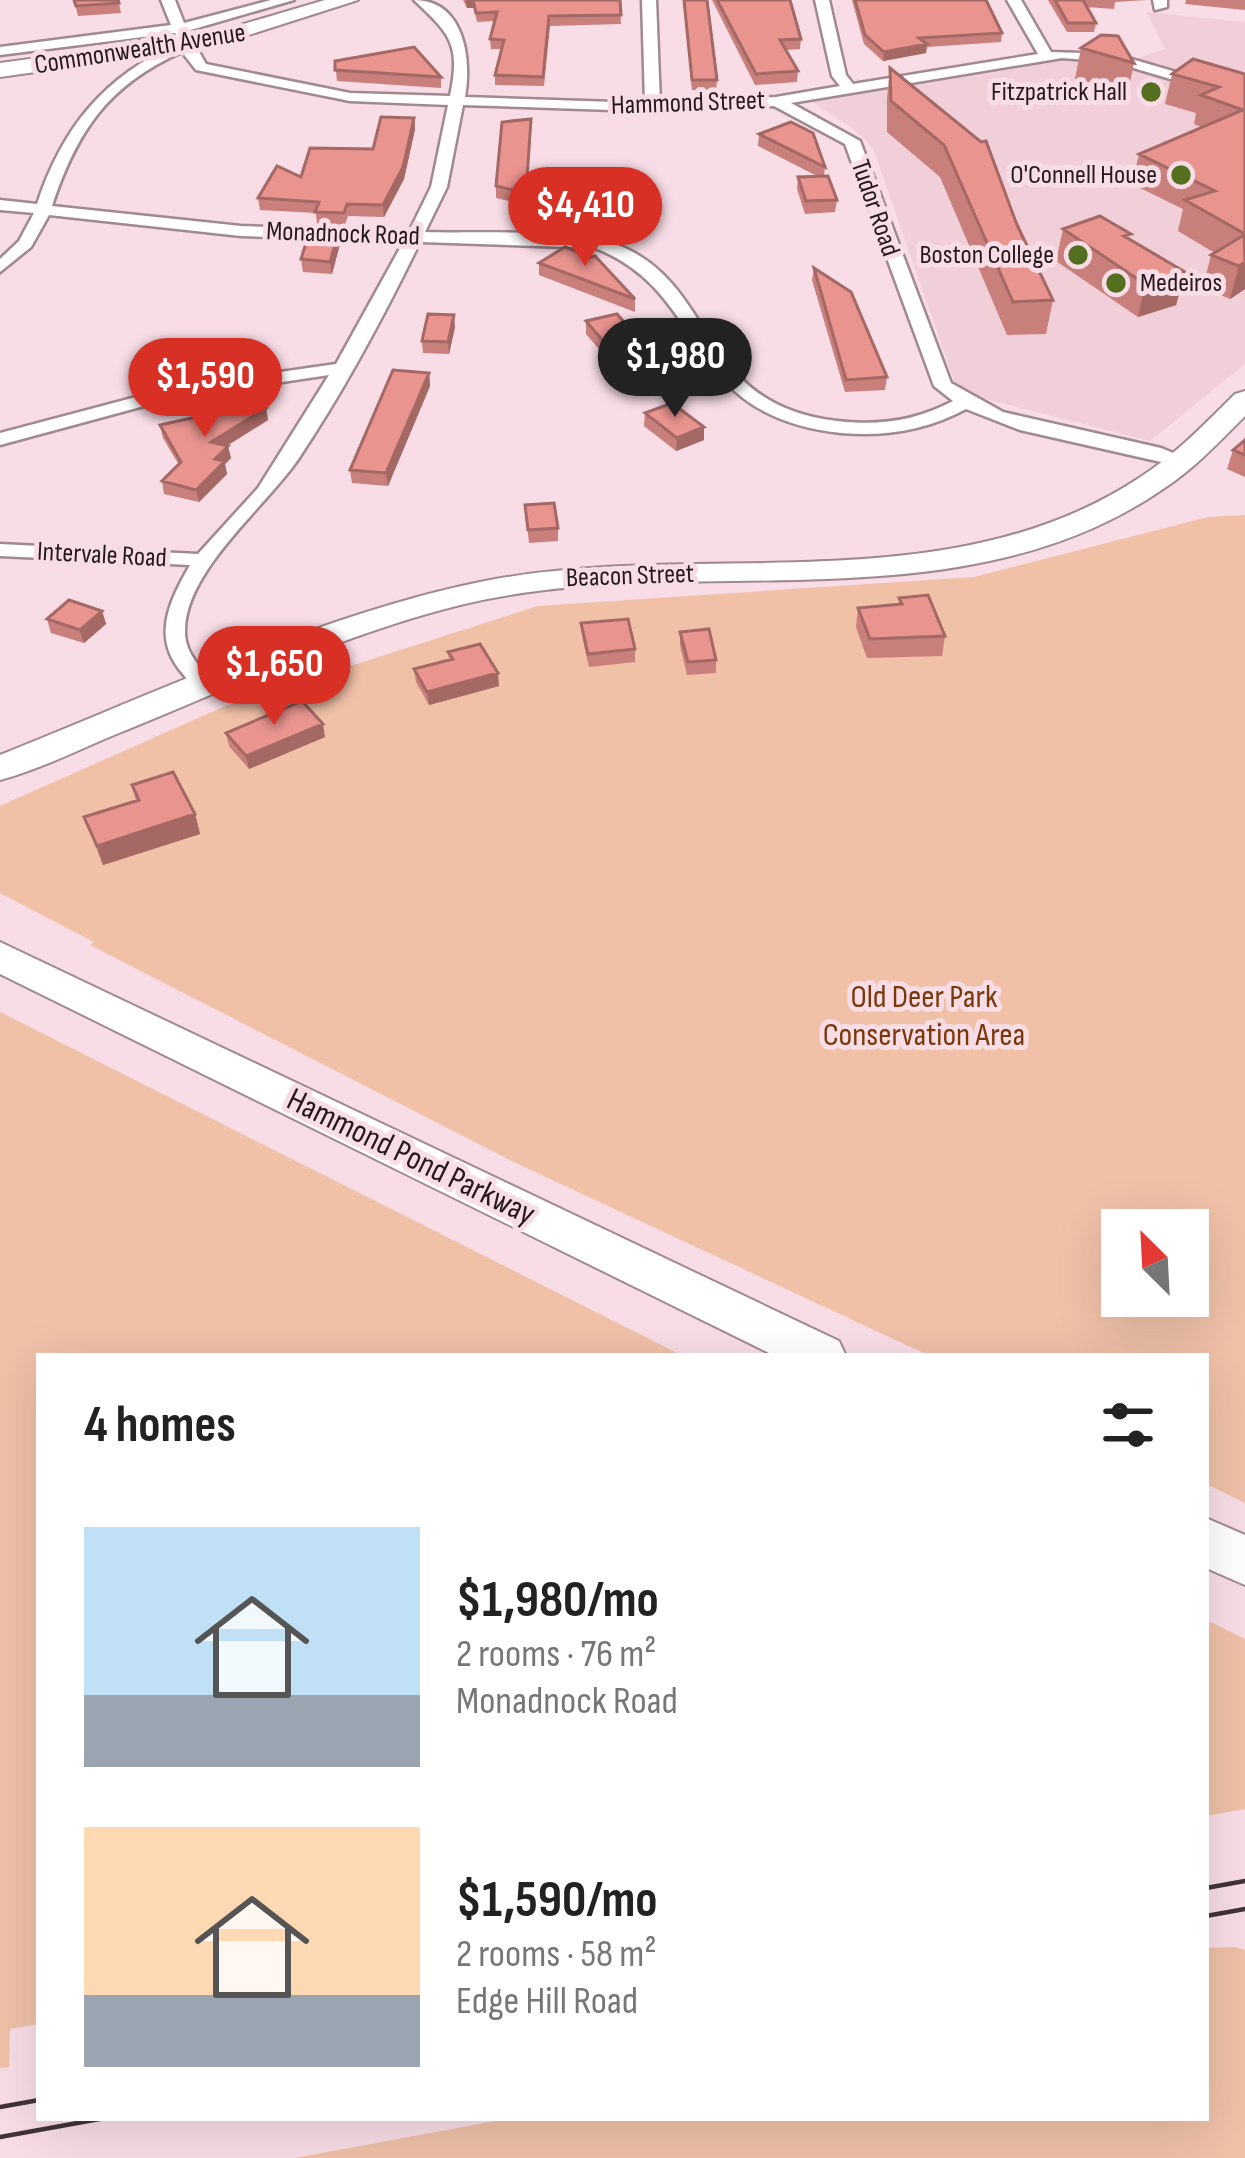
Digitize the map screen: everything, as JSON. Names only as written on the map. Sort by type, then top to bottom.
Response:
[{"type":"main road","name":"Commonwealth Avenue","points":[[0,70],[277,24],[348,0]]},
{"type":"main road","name":"Beacon Street","points":[[0,768],[387,617],[510,585],[573,578],[851,567],[968,554],[1051,532],[1099,514],[1183,461],[1245,400]]},
{"type":"main road","name":"Hammond Pond Parkway","points":[[0,958],[816,1353]]},
{"type":"main road","points":[[1209,1543],[1245,1561]]},
{"type":"street","points":[[0,267],[31,242],[47,210],[65,149],[86,118],[120,83],[184,36],[168,0]]},
{"type":"street","name":"Commonwealth Avenue","points":[[0,51],[184,36],[287,0]]},
{"type":"street","points":[[205,686],[182,659],[174,633],[180,602],[203,560],[265,492],[343,369],[418,236],[439,187],[464,65],[459,41],[442,16],[422,0]]},
{"type":"street","points":[[649,0],[653,106]]},
{"type":"street","points":[[822,0],[839,76],[850,89]]},
{"type":"street","points":[[1014,0],[1046,55]]},
{"type":"street","name":"Hammond Street","points":[[184,36],[199,66],[239,78],[350,97],[653,106],[776,101],[1046,55],[1114,58],[1245,97]]},
{"type":"street","points":[[40,66],[104,62],[123,70],[120,83]]},
{"type":"street","name":"Tudor Road","points":[[776,101],[852,141],[937,376],[966,402]]},
{"type":"street","name":"Monadnock Road","points":[[0,205],[241,231],[548,239],[614,247],[673,298],[713,362],[751,399],[782,416],[826,426],[886,428],[930,418],[966,402]]},
{"type":"street","points":[[0,440],[155,398],[294,371],[343,369]]},
{"type":"street","points":[[966,402],[1070,438],[1145,448],[1183,461]]},
{"type":"street","name":"Intervale Road","points":[[0,550],[203,560]]},
{"type":"shaded area","name":"Boston College","points":[[1146,12],[1245,22],[1245,364],[1150,441],[958,392],[873,148],[812,102],[1060,58],[1121,64],[1165,49]]},
{"type":"green space","name":"Old Deer Park Conservation Area","points":[[1245,515],[1245,1503],[1209,1485],[1209,1353],[924,1353],[516,1163],[90,945],[94,942],[0,893],[0,806],[223,707],[538,606],[974,577],[1208,517]]},
{"type":"green space","points":[[0,1012],[677,1353],[36,1353],[36,2025],[10,2029],[9,2067],[0,2068]]},
{"type":"green space","points":[[1209,1621],[1245,1639],[1245,1809],[1209,1815]]},
{"type":"green space","points":[[1209,1948],[1245,1950],[1245,2158],[295,2158],[495,2121],[1209,2121]]},
{"type":"building","points":[[74,0],[118,0],[119,3],[76,6]]},
{"type":"building","points":[[473,0],[620,0],[621,15],[549,16],[543,77],[495,75],[504,40],[490,39],[497,12],[476,13]]},
{"type":"building","points":[[684,0],[707,0],[717,80],[692,80]]},
{"type":"building","points":[[717,0],[790,0],[801,39],[780,40],[798,71],[756,74]]},
{"type":"building","points":[[855,0],[986,0],[1002,33],[919,38],[927,44],[884,52],[865,35]]},
{"type":"building","points":[[1055,0],[1083,0],[1096,23],[1068,23]]},
{"type":"building","points":[[1101,35],[1118,36],[1134,63],[1081,48]]},
{"type":"building","points":[[414,47],[441,77],[335,70],[335,61]]},
{"type":"building","points":[[1193,59],[1245,74],[1245,234],[1185,200],[1215,191],[1139,154],[1243,110],[1201,95],[1219,87],[1172,74]]},
{"type":"building","points":[[890,68],[981,142],[986,141],[1017,225],[1053,300],[1013,302],[944,145],[891,101]]},
{"type":"building","points":[[381,117],[414,118],[403,167],[383,205],[347,204],[344,213],[315,212],[319,202],[258,198],[277,166],[301,177],[310,148],[373,149]]},
{"type":"building","points":[[531,119],[526,193],[496,186],[502,122]]},
{"type":"building","points":[[791,122],[813,133],[825,167],[759,134]]},
{"type":"building","points":[[828,176],[837,200],[806,201],[798,177]]},
{"type":"building","points":[[1100,216],[1185,272],[1145,284],[1063,229]]},
{"type":"building","points":[[310,230],[339,231],[330,262],[301,259]]},
{"type":"building","points":[[1244,235],[1245,262],[1239,266],[1211,255]]},
{"type":"building","points":[[565,247],[589,256],[585,259],[595,256],[635,299],[539,263]]},
{"type":"building","points":[[814,268],[851,292],[887,377],[846,380]]},
{"type":"building","points":[[428,314],[454,315],[448,342],[422,341]]},
{"type":"building","points":[[617,314],[665,369],[633,376],[586,321]]},
{"type":"building","points":[[393,370],[429,373],[386,473],[350,470]]},
{"type":"building","points":[[234,394],[266,408],[211,442],[228,446],[215,459],[225,461],[196,490],[162,481],[181,462],[160,425],[196,417]]},
{"type":"building","points":[[672,403],[704,427],[677,438],[645,413]]},
{"type":"building","points":[[554,503],[558,528],[528,530],[525,505]]},
{"type":"building","points":[[928,595],[945,636],[870,639],[858,608],[902,604],[899,598]]},
{"type":"building","points":[[69,600],[102,611],[80,630],[47,619]]},
{"type":"building","points":[[628,619],[635,649],[588,654],[581,623]]},
{"type":"building","points":[[709,629],[716,660],[688,662],[680,632]]},
{"type":"building","points":[[480,644],[498,673],[427,692],[414,669],[453,659],[448,652]]},
{"type":"building","points":[[302,701],[323,724],[246,756],[226,733]]},
{"type":"building","points":[[173,772],[195,814],[97,846],[84,817],[139,800],[132,785]]},
{"type":"tram line","points":[[1209,1887],[1245,1881]]},
{"type":"tram line","points":[[1209,1915],[1245,1909]]},
{"type":"tram line","points":[[0,2107],[36,2101]]},
{"type":"tram line","points":[[0,2137],[88,2121]]},
{"type":"place","name":"Fitzpatrick Hall","points":[[1151,92]]},
{"type":"place","name":"O'Connell House","points":[[1181,175]]},
{"type":"place","name":"Boston College","points":[[1078,255]]},
{"type":"place","name":"Medeiros","points":[[1116,283]]}]
